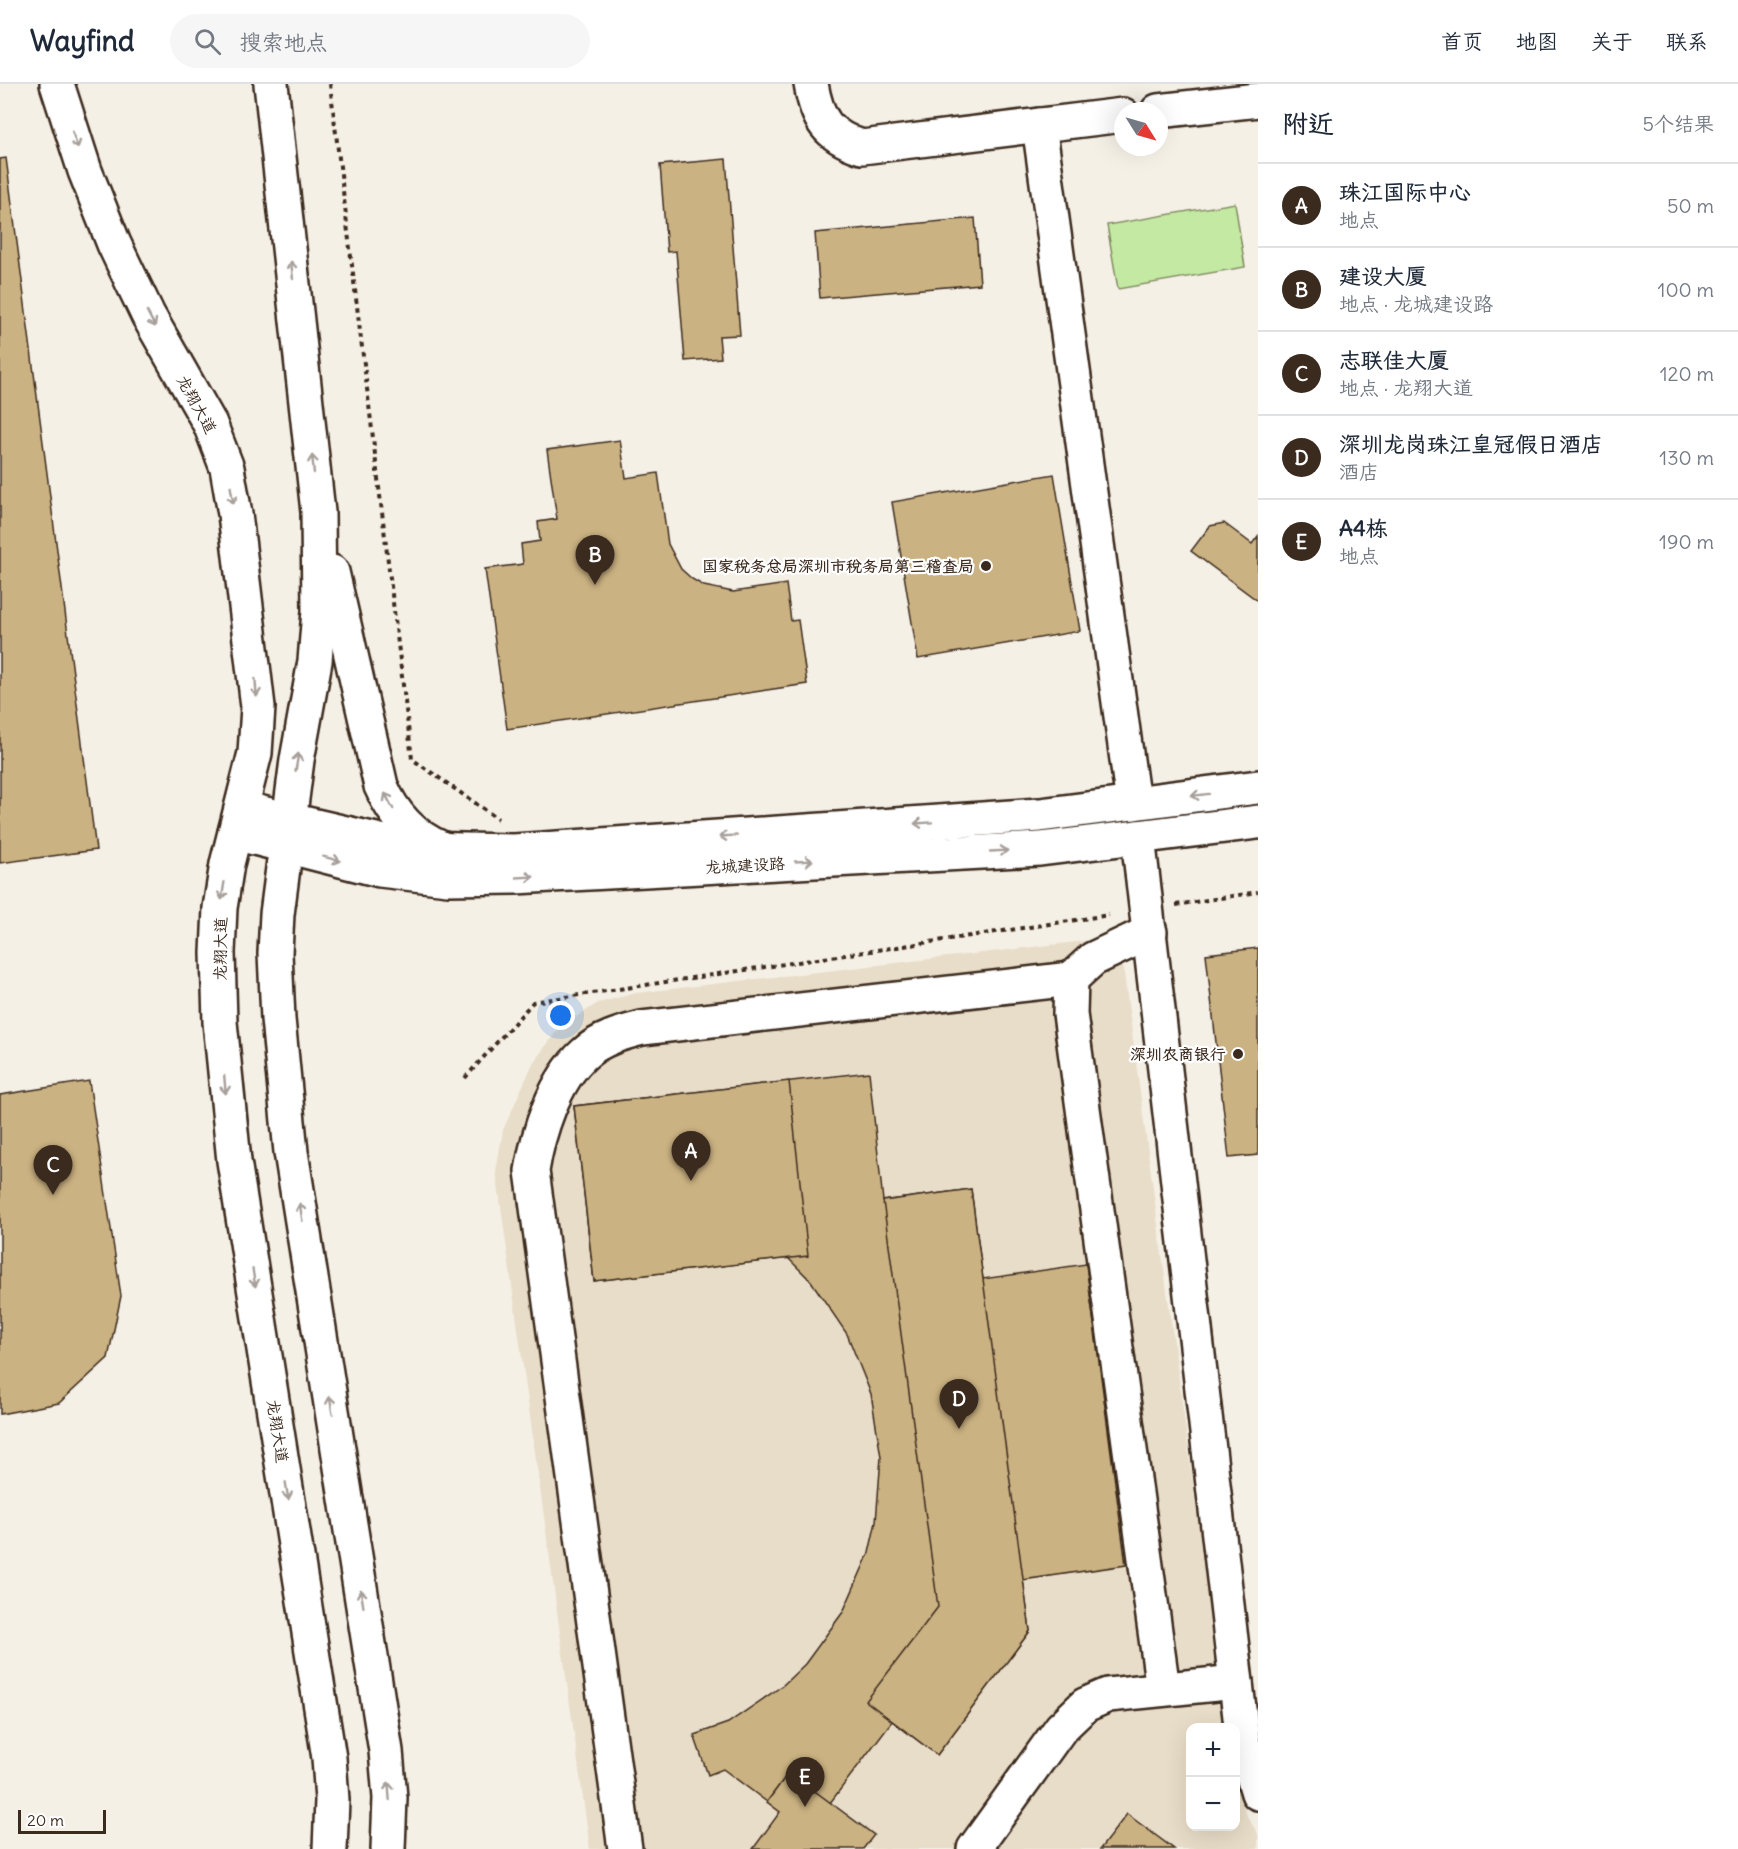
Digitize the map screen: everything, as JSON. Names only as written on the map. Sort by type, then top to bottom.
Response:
[{"type":"main road","name":"龙翔大道","points":[[57,84],[85,171],[114,244],[148,315],[210,424],[227,468],[237,525],[258,707],[255,753],[238,820],[220,908],[218,953],[226,1092],[329,1758],[332,1800],[330,1849]]},
{"type":"main road","points":[[271,84],[318,512],[320,591],[315,662],[297,760],[277,914],[275,953],[282,1085],[386,1751],[390,1798],[388,1849]]},
{"type":"main road","points":[[811,84],[821,121],[847,142],[862,147],[1114,116]]},
{"type":"main road","points":[[1168,110],[1258,100]]},
{"type":"main road","points":[[1039,125],[1133,803]]},
{"type":"main road","points":[[318,512],[381,786],[396,814],[406,826],[419,837],[448,851]]},
{"type":"main road","name":"龙城建设路","points":[[238,820],[289,833],[448,851],[514,851],[1040,815],[1258,787]]},
{"type":"main road","name":"龙城建设路","points":[[289,833],[358,865],[414,875],[504,877],[1040,849],[1258,822]]},
{"type":"main road","points":[[1138,837],[1243,1743],[1258,1793]]},
{"type":"main road","points":[[626,1849],[532,1171],[537,1139],[563,1082],[583,1054],[612,1036],[642,1028],[1071,979],[1093,959],[1149,921]]},
{"type":"main road","points":[[1071,979],[1070,1014],[1163,1689]]},
{"type":"main road","points":[[974,1849],[1062,1728],[1085,1705],[1108,1695],[1236,1682]]},
{"type":"path","points":[[330,84],[412,759],[501,822]]},
{"type":"path","points":[[465,1078],[533,1002],[1149,921],[1258,892]]},
{"type":"shaded area","points":[[1119,937],[1225,1723],[1186,1723],[1186,1831],[1240,1831],[1240,1796],[1247,1816],[1258,1834],[1258,1849],[590,1849],[496,1171],[503,1130],[533,1063],[559,1028],[598,1003],[636,993]]},
{"type":"green space","points":[[1235,203],[1245,267],[1118,289],[1107,225]]},
{"type":"building","points":[[6,158],[96,850],[0,863],[0,159]]},
{"type":"building","points":[[726,159],[740,335],[719,336],[721,358],[685,361],[676,251],[667,252],[660,165]]},
{"type":"building","points":[[975,218],[980,284],[820,298],[815,233]]},
{"type":"building","points":[[620,440],[626,478],[658,473],[668,544],[681,569],[692,579],[704,586],[733,592],[786,584],[791,621],[798,620],[807,684],[507,729],[485,569],[523,564],[521,544],[540,541],[538,522],[557,519],[547,450]]},
{"type":"building","name":"国家税务总局深圳市税务局第三稽查局","points":[[1054,474],[1080,631],[918,659],[892,502]]},
{"type":"building","points":[[1224,523],[1252,544],[1258,536],[1258,601],[1191,551],[1210,526]]},
{"type":"building","name":"深圳农商银行","points":[[1258,948],[1258,1155],[1229,1158],[1206,954]]},
{"type":"building","points":[[869,1072],[883,1201],[971,1189],[983,1279],[1086,1264],[1126,1565],[1023,1580],[1030,1631],[937,1755],[892,1721],[830,1803],[789,1772],[767,1802],[723,1769],[708,1775],[694,1735],[728,1723],[782,1686],[805,1664],[843,1612],[869,1553],[876,1522],[881,1457],[871,1394],[847,1334],[811,1281],[788,1258],[594,1281],[574,1106]]},
{"type":"building","points":[[89,1081],[121,1296],[108,1358],[59,1403],[0,1414],[0,1095]]},
{"type":"building","points":[[789,1081],[808,1256],[594,1281],[574,1106]]},
{"type":"building","points":[[971,1189],[1030,1631],[937,1755],[866,1701],[938,1607],[883,1201]]},
{"type":"building","points":[[789,1772],[874,1835],[863,1849],[753,1849],[780,1812],[767,1802]]},
{"type":"building","points":[[1127,1814],[1174,1849],[1100,1849]]},
{"type":"place","name":"国家税务总局深圳市税务局第三稽查局","points":[[986,566]]},
{"type":"place","name":"建设大厦","points":[[595,585]]},
{"type":"place","name":"深圳农商银行","points":[[1238,1054]]},
{"type":"place","name":"珠江国际中心","points":[[691,1181]]},
{"type":"place","name":"志联佳大厦","points":[[53,1195]]},
{"type":"place","name":"深圳龙岗珠江皇冠假日酒店","points":[[959,1429]]},
{"type":"place","name":"A4栋","points":[[805,1807]]}]
